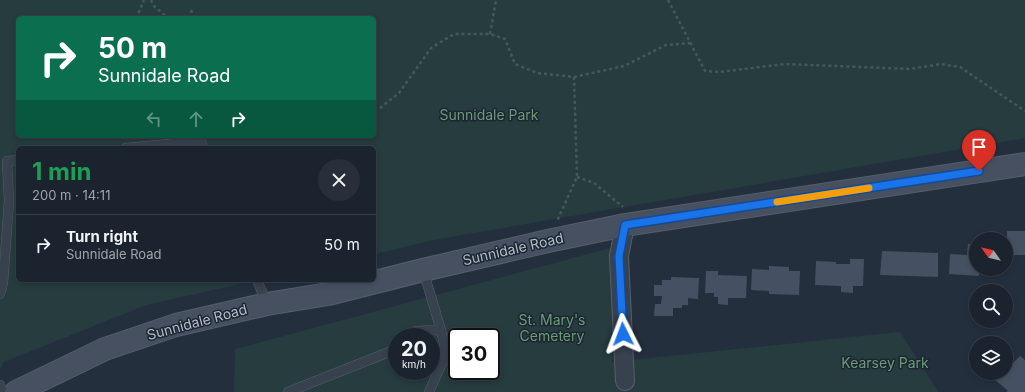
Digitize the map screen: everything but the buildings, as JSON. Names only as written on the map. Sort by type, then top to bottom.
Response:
[{"type":"main road","name":"Sunnidale Road","points":[[376,282],[548,241],[633,224],[1025,164]]},
{"type":"main road","name":"Sunnidale Road","points":[[16,392],[105,348],[176,325],[267,304],[328,294],[376,282]]},
{"type":"street","points":[[625,381],[619,256],[633,224]]},
{"type":"lane","points":[[147,146],[201,141],[203,146]]},
{"type":"lane","points":[[0,294],[3,283],[14,200],[8,161],[16,160]]},
{"type":"lane","points":[[423,270],[441,330],[446,354],[429,392]]},
{"type":"lane","points":[[258,282],[267,304]]},
{"type":"lane","points":[[288,392],[388,352]]},
{"type":"lane","points":[[0,385],[3,392]]},
{"type":"path","points":[[136,16],[144,0]]},
{"type":"path","points":[[151,0],[154,6],[166,16]]},
{"type":"path","points":[[490,34],[496,0]]},
{"type":"path","points":[[668,0],[705,71],[719,72],[785,64],[910,70],[940,64],[960,67],[1025,111]]},
{"type":"path","points":[[191,10],[193,16]]},
{"type":"path","points":[[376,109],[380,108],[399,93],[431,48],[454,34],[490,34],[505,39],[515,64],[538,73],[574,77],[624,66],[666,45],[690,43]]},
{"type":"path","points":[[548,241],[577,177],[574,77]]},
{"type":"path","points":[[577,177],[594,183],[633,224]]},
{"type":"green space","name":"Sunnidale Park","points":[[0,0],[1025,0],[1025,138],[439,239],[376,254],[376,146],[16,146],[16,282],[249,282],[146,305],[4,362],[0,370]]},
{"type":"green space","name":"St. Mary's Cemetery","points":[[621,245],[612,362],[900,332],[938,391],[937,392],[234,392],[235,349]]},
{"type":"slow traffic","points":[[777,202],[869,188]]},
{"type":"route","points":[[623,334],[619,256],[625,225],[979,171]]},
{"type":"park label","name":"Kearsey Park","points":[[885,363]]}]
